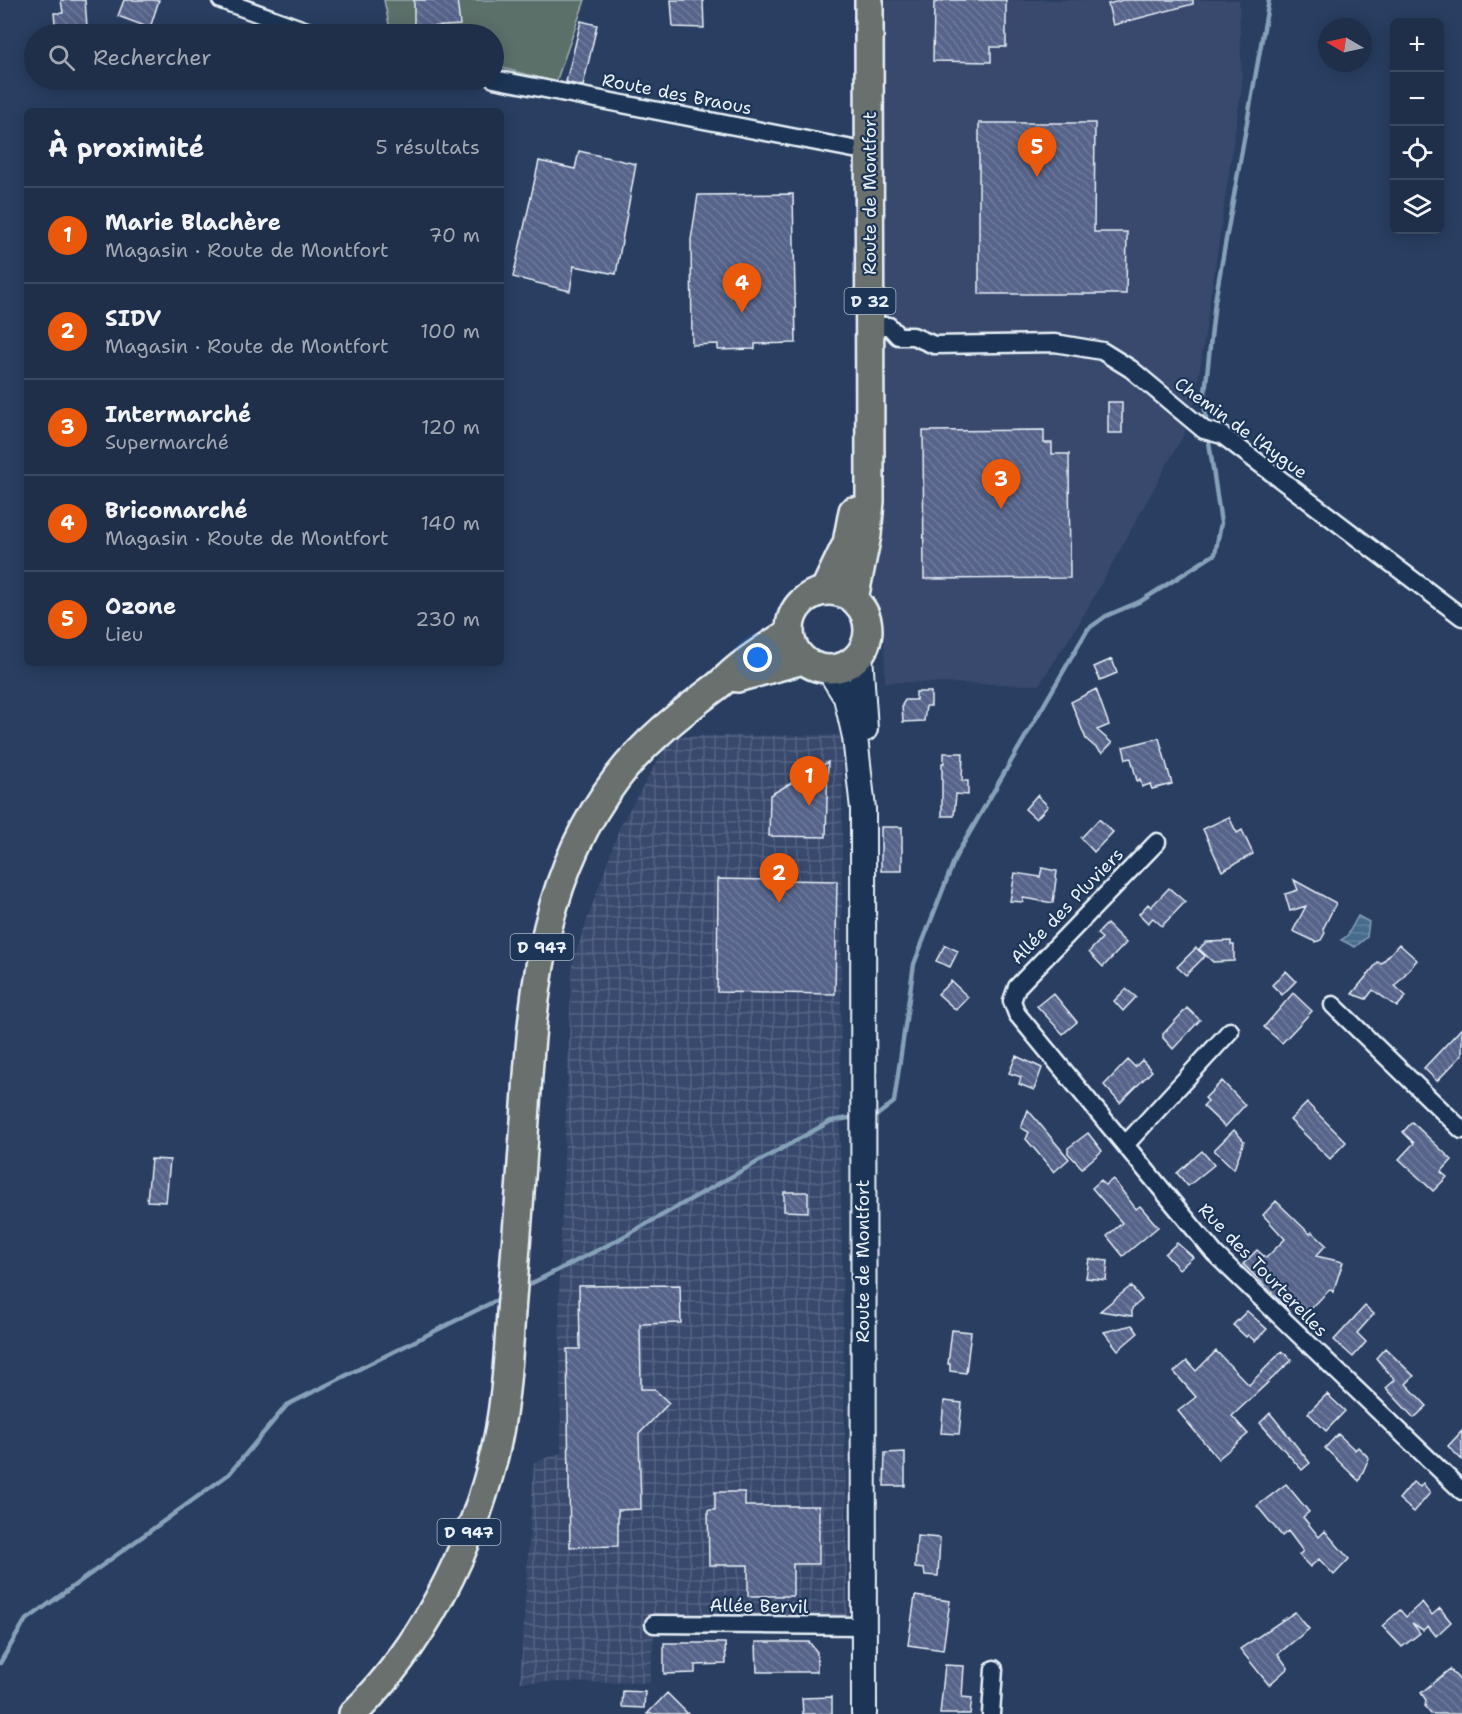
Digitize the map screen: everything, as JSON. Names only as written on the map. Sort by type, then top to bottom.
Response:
[{"type":"main road","name":"Route de Montfort","points":[[824,591],[847,543],[853,507],[852,0]]},
{"type":"main road","name":"Route de Montfort","points":[[854,600],[867,535],[870,501],[869,0]]},
{"type":"main road","points":[[824,591],[835,591],[854,600],[867,618],[869,629],[860,655],[841,668],[829,670],[819,669],[803,660],[791,642],[790,632],[794,613],[799,604],[815,593],[824,591]]},
{"type":"main road","name":"D 947","points":[[354,1714],[399,1661],[433,1609],[461,1553],[492,1463],[499,1433],[511,1320],[536,981],[550,912],[560,882],[577,844],[617,778],[678,715],[719,685],[737,668],[790,632]]},
{"type":"main road","name":"Route de Montfort","points":[[860,655],[867,774],[863,809],[862,1103],[864,1714]]},
{"type":"main road","name":"D 947","points":[[719,685],[754,672],[803,660]]},
{"type":"main road","name":"Route de Montfort","points":[[829,670],[846,696],[855,737],[863,809]]},
{"type":"street","points":[[221,0],[287,24]]},
{"type":"street","name":"Route des Braous","points":[[504,81],[853,149]]},
{"type":"street","name":"Chemin de l'Aygue","points":[[870,326],[889,326],[898,336],[913,336],[934,345],[1055,343],[1102,351],[1131,369],[1204,430],[1222,435],[1462,617]]},
{"type":"street","name":"Allée des Pluviers","points":[[1012,1001],[1017,987],[1156,842]]},
{"type":"street","name":"Rue des Tourterelles","points":[[1012,1001],[1017,1014],[1215,1254],[1462,1491]]},
{"type":"street","points":[[1333,1005],[1462,1130]]},
{"type":"street","points":[[1125,1145],[1230,1031]]},
{"type":"street","name":"Allée Bervil","points":[[654,1624],[864,1626]]},
{"type":"street","points":[[992,1714],[994,1669]]},
{"type":"shaded area","points":[[881,0],[1239,0],[1242,85],[1195,402],[1184,434],[1080,622],[1039,685],[885,682],[884,622],[871,605],[867,585],[879,525],[883,298]]},
{"type":"shaded area","points":[[843,735],[840,1131],[848,1636],[654,1632],[650,1683],[520,1682],[534,1462],[561,1453],[559,1281],[572,963],[620,826],[672,736]]},
{"type":"shaded area","points":[[1358,916],[1369,922],[1367,937],[1355,947],[1341,940],[1347,936]]},
{"type":"green space","points":[[384,0],[585,0],[556,82],[504,69],[504,24],[389,24]]},
{"type":"building","points":[[61,0],[85,0],[87,24],[55,24],[54,13],[63,13]]},
{"type":"building","points":[[124,0],[159,0],[151,24],[139,24],[118,16]]},
{"type":"building","points":[[414,0],[457,0],[460,24],[414,24]]},
{"type":"building","points":[[671,0],[703,0],[704,28],[673,27]]},
{"type":"building","points":[[946,0],[1006,0],[1006,47],[991,47],[991,62],[933,61],[934,3]]},
{"type":"building","points":[[1123,0],[1193,0],[1193,4],[1113,25],[1108,4]]},
{"type":"building","points":[[581,21],[597,25],[583,86],[566,82]]},
{"type":"building","points":[[979,123],[1095,123],[1094,232],[1127,232],[1126,294],[979,294]]},
{"type":"building","points":[[579,151],[636,164],[616,274],[574,266],[570,291],[513,277],[539,161],[575,169]]},
{"type":"building","points":[[793,194],[796,343],[755,344],[755,349],[718,350],[718,344],[692,345],[691,240],[698,195]]},
{"type":"building","points":[[1108,402],[1122,402],[1122,433],[1108,433]]},
{"type":"building","points":[[1044,430],[1044,443],[1052,443],[1052,454],[1069,454],[1070,578],[924,579],[923,431]]},
{"type":"building","points":[[1112,659],[1117,673],[1100,680],[1094,667]]},
{"type":"building","points":[[1096,689],[1109,725],[1097,730],[1112,743],[1102,753],[1086,739],[1071,702]]},
{"type":"building","points":[[916,692],[931,692],[931,706],[926,706],[924,721],[903,722],[902,705],[905,700],[916,700]]},
{"type":"building","points":[[1159,738],[1172,784],[1152,789],[1150,784],[1142,787],[1140,779],[1137,781],[1131,758],[1126,759],[1123,747]]},
{"type":"building","points":[[944,753],[963,753],[962,781],[968,781],[968,795],[956,794],[954,816],[942,816]]},
{"type":"building","points":[[828,762],[826,837],[769,836],[770,795]]},
{"type":"building","points":[[1037,795],[1048,806],[1036,819],[1025,809]]},
{"type":"building","points":[[1229,817],[1237,833],[1242,830],[1253,854],[1222,871],[1203,829]]},
{"type":"building","points":[[1099,819],[1113,832],[1094,852],[1081,838]]},
{"type":"building","points":[[881,827],[902,827],[902,871],[881,871]]},
{"type":"building","points":[[1042,868],[1057,871],[1053,903],[1023,898],[1023,902],[1010,901],[1015,873],[1040,877]]},
{"type":"building","points":[[718,879],[837,881],[835,994],[717,992]]},
{"type":"building","points":[[1294,880],[1336,903],[1323,929],[1325,933],[1321,940],[1316,942],[1293,931],[1306,906],[1290,911],[1285,894],[1298,890]]},
{"type":"building","points":[[1169,888],[1185,902],[1162,926],[1153,918],[1148,923],[1139,914],[1148,904],[1151,907]]},
{"type":"building","points":[[1107,924],[1126,943],[1103,967],[1089,952],[1102,938],[1097,934]]},
{"type":"building","points":[[1231,941],[1231,945],[1234,945],[1234,961],[1213,962],[1199,949],[1206,942]]},
{"type":"building","points":[[1399,944],[1417,960],[1395,986],[1406,996],[1397,1007],[1373,990],[1366,999],[1352,994],[1378,962],[1381,964]]},
{"type":"building","points":[[945,945],[958,951],[950,967],[936,961]]},
{"type":"building","points":[[1196,948],[1205,956],[1186,975],[1177,967]]},
{"type":"building","points":[[1286,971],[1296,981],[1282,995],[1272,985]]},
{"type":"building","points":[[951,981],[968,997],[956,1010],[938,994]]},
{"type":"building","points":[[1126,989],[1136,997],[1123,1011],[1114,1001]]},
{"type":"building","points":[[1053,993],[1077,1022],[1063,1034],[1037,1006]]},
{"type":"building","points":[[1293,993],[1312,1011],[1282,1043],[1264,1027]]},
{"type":"building","points":[[1187,1008],[1200,1020],[1173,1049],[1163,1038],[1163,1034]]},
{"type":"building","points":[[1462,1028],[1462,1055],[1437,1081],[1424,1068]]},
{"type":"building","points":[[1016,1056],[1042,1068],[1034,1090],[1019,1084],[1021,1077],[1009,1073]]},
{"type":"building","points":[[1128,1060],[1135,1067],[1142,1060],[1152,1071],[1120,1103],[1104,1085]]},
{"type":"building","points":[[1222,1081],[1245,1105],[1225,1127],[1203,1106],[1208,1101],[1205,1098]]},
{"type":"building","points":[[1307,1103],[1346,1142],[1330,1159],[1290,1120]]},
{"type":"building","points":[[1028,1110],[1069,1159],[1054,1172],[1026,1139],[1029,1132],[1021,1128]]},
{"type":"building","points":[[1412,1122],[1452,1160],[1441,1172],[1447,1177],[1433,1191],[1399,1159],[1414,1143],[1403,1132]]},
{"type":"building","points":[[1234,1130],[1244,1141],[1234,1169],[1214,1150]]},
{"type":"building","points":[[1088,1133],[1102,1151],[1082,1168],[1068,1153],[1068,1148]]},
{"type":"building","points":[[1202,1151],[1214,1165],[1188,1186],[1177,1173]]},
{"type":"building","points":[[151,1159],[170,1160],[166,1202],[147,1201]]},
{"type":"building","points":[[1113,1179],[1136,1209],[1140,1206],[1158,1227],[1123,1256],[1107,1236],[1122,1223],[1092,1188],[1101,1180],[1105,1185]]},
{"type":"building","points":[[784,1192],[808,1192],[808,1212],[784,1211]]},
{"type":"building","points":[[1276,1201],[1310,1234],[1312,1232],[1326,1245],[1316,1256],[1343,1262],[1333,1292],[1330,1289],[1308,1312],[1295,1300],[1287,1308],[1243,1264],[1257,1250],[1266,1258],[1285,1239],[1263,1215]]},
{"type":"building","points":[[1177,1243],[1193,1257],[1179,1269],[1165,1254]]},
{"type":"building","points":[[1089,1259],[1108,1261],[1106,1280],[1086,1278]]},
{"type":"building","points":[[680,1285],[681,1323],[640,1324],[641,1389],[654,1389],[669,1403],[639,1434],[641,1509],[618,1510],[618,1546],[570,1547],[567,1349],[580,1349],[579,1286]]},
{"type":"building","points":[[1131,1286],[1142,1300],[1132,1308],[1132,1316],[1100,1311]]},
{"type":"building","points":[[1365,1306],[1374,1314],[1357,1333],[1366,1342],[1353,1357],[1334,1340]]},
{"type":"building","points":[[1247,1311],[1267,1329],[1255,1341],[1248,1335],[1246,1337],[1233,1325]]},
{"type":"building","points":[[1132,1325],[1138,1333],[1118,1350],[1104,1332]]},
{"type":"building","points":[[952,1330],[971,1332],[966,1373],[950,1371],[950,1364],[948,1364]]},
{"type":"building","points":[[1385,1348],[1414,1376],[1406,1384],[1427,1406],[1414,1418],[1386,1388],[1395,1380],[1376,1358]]},
{"type":"building","points":[[1216,1351],[1249,1385],[1282,1351],[1292,1360],[1232,1416],[1248,1434],[1218,1459],[1178,1411],[1196,1397],[1174,1372],[1187,1361],[1196,1371]]},
{"type":"building","points":[[1327,1394],[1345,1411],[1326,1431],[1308,1413]]},
{"type":"building","points":[[944,1401],[962,1403],[959,1434],[941,1433]]},
{"type":"building","points":[[1270,1413],[1310,1463],[1302,1470],[1260,1423]]},
{"type":"building","points":[[1462,1431],[1462,1460],[1448,1446]]},
{"type":"building","points":[[1338,1434],[1355,1450],[1358,1447],[1369,1458],[1359,1481],[1325,1448]]},
{"type":"building","points":[[905,1452],[905,1486],[884,1486],[885,1453]]},
{"type":"building","points":[[1413,1482],[1420,1487],[1423,1483],[1430,1493],[1414,1512],[1399,1499]]},
{"type":"building","points":[[1286,1484],[1309,1512],[1303,1517],[1319,1537],[1325,1531],[1349,1559],[1334,1575],[1319,1559],[1310,1567],[1299,1555],[1303,1551],[1288,1531],[1282,1536],[1257,1506]]},
{"type":"building","points":[[715,1492],[745,1492],[745,1506],[819,1506],[819,1564],[793,1564],[793,1596],[748,1596],[748,1565],[709,1565],[708,1510],[715,1510]]},
{"type":"building","points":[[917,1536],[940,1538],[938,1576],[925,1575],[924,1569],[915,1568]]},
{"type":"building","points":[[915,1596],[950,1601],[943,1650],[908,1645]]},
{"type":"building","points":[[1422,1602],[1432,1615],[1440,1608],[1451,1622],[1436,1636],[1428,1626],[1423,1630],[1412,1623],[1420,1633],[1402,1647],[1382,1626],[1400,1610],[1406,1617]]},
{"type":"building","points":[[1295,1612],[1309,1629],[1278,1654],[1288,1668],[1269,1685],[1240,1649]]},
{"type":"building","points":[[756,1642],[809,1642],[817,1652],[817,1672],[757,1672]]},
{"type":"building","points":[[664,1643],[725,1643],[726,1664],[695,1665],[695,1673],[664,1674]]},
{"type":"building","points":[[945,1665],[964,1666],[962,1697],[972,1698],[970,1714],[940,1714]]},
{"type":"building","points":[[1450,1669],[1462,1683],[1462,1714],[1431,1714],[1425,1707],[1426,1700],[1421,1693]]},
{"type":"building","points":[[623,1691],[645,1692],[644,1708],[622,1707]]},
{"type":"building","points":[[667,1693],[688,1714],[647,1714]]},
{"type":"building","points":[[832,1697],[832,1714],[803,1714],[802,1698]]},
{"type":"waterway","points":[[1207,427],[1204,402],[1215,301],[1269,0]]},
{"type":"waterway","points":[[870,1116],[876,1116],[894,1102],[914,964],[956,856],[1088,629],[1106,616],[1141,601],[1215,554],[1221,523],[1208,435]]},
{"type":"waterway","points":[[522,1288],[614,1242],[831,1121],[855,1117]]},
{"type":"waterway","points":[[0,1663],[25,1621],[229,1474],[287,1405],[501,1298]]},
{"type":"place","name":"Ozone","points":[[1037,177]]},
{"type":"place","name":"Bricomarché","points":[[742,313]]},
{"type":"place","name":"Intermarché","points":[[1001,509]]},
{"type":"place","name":"Marie Blachère","points":[[809,806]]},
{"type":"place","name":"SIDV","points":[[779,903]]}]
